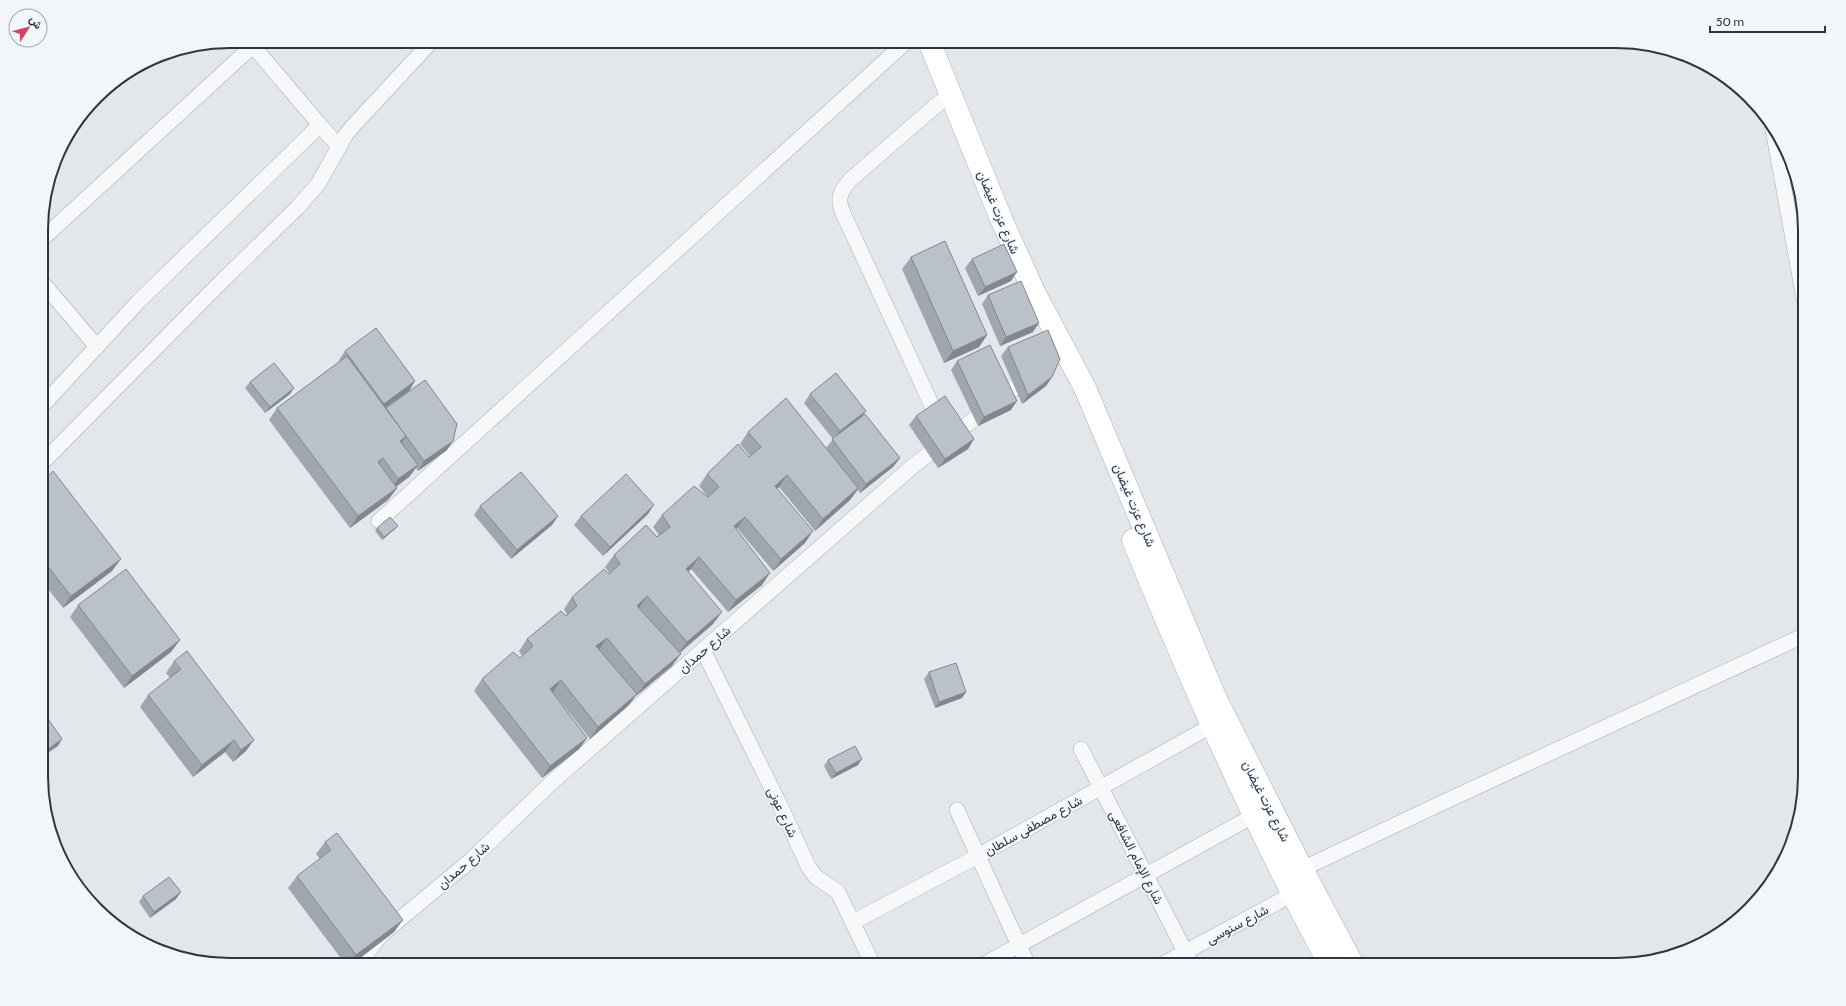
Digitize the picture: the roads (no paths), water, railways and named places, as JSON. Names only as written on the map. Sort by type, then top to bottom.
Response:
[{"type":"street","points":[[48,234],[250,48]]},
{"type":"street","points":[[259,48],[339,148]]},
{"type":"street","points":[[48,457],[221,282],[298,207],[318,184],[345,136],[367,109],[425,48]]},
{"type":"street","points":[[379,521],[899,48]]},
{"type":"street","name":"شارع عزت غيضان","points":[[918,48],[1022,299],[1082,413],[1165,619],[1211,726],[1253,816],[1324,958]]},
{"type":"street","name":"شارع عزت غيضان","points":[[932,48],[1002,220],[1035,294],[1053,359],[1103,429],[1216,699],[1302,870],[1349,958]]},
{"type":"street","points":[[940,102],[850,180],[843,189],[839,198],[842,211],[947,439]]},
{"type":"street","points":[[48,400],[140,301],[320,126]]},
{"type":"street","points":[[1775,142],[1798,266]]},
{"type":"street","points":[[48,289],[97,347]]},
{"type":"street","name":"شارع حمدان","points":[[363,958],[382,934],[470,861],[550,784],[913,466],[1053,359]]},
{"type":"street","points":[[1302,870],[1444,802],[1798,638]]},
{"type":"street","name":"شارع عونى","points":[[703,650],[780,805],[809,868],[816,878],[838,892],[870,958]]},
{"type":"street","name":"شارع مصطفى سلطان","points":[[853,922],[978,856],[1211,726]]},
{"type":"street","name":"شارع الإمام الشافعى","points":[[1081,749],[1189,958]]},
{"type":"street","points":[[956,810],[1024,958]]},
{"type":"street","points":[[995,958],[1253,816]]},
{"type":"street","name":"شارع سنوسى","points":[[1189,958],[1293,894]]}]
